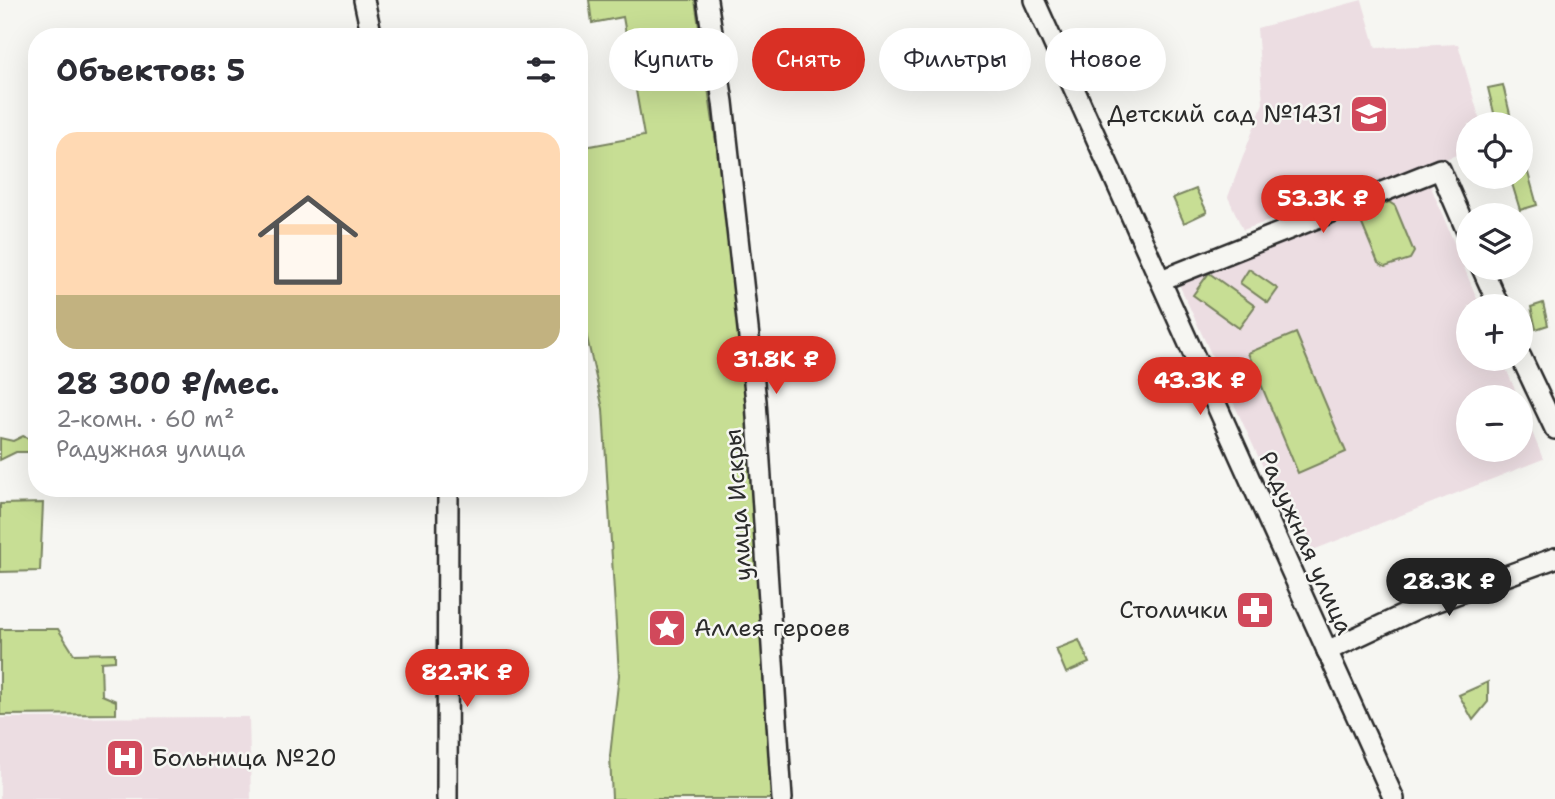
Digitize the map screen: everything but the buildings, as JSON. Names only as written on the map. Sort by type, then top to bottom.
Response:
[{"type":"street","points":[[364,0],[370,28]]},
{"type":"street","name":"улица Искры","points":[[707,0],[723,102],[756,401],[782,799]]},
{"type":"street","name":"Радужная улица","points":[[1034,0],[1394,799]]},
{"type":"street","points":[[1161,280],[1440,169],[1456,206]]},
{"type":"street","points":[[1528,371],[1555,429]]},
{"type":"street","points":[[447,799],[448,497]]},
{"type":"street","points":[[1327,651],[1418,608],[1555,558]]},
{"type":"shaded area","name":"Детский сад №1431","points":[[1362,0],[1376,48],[1458,44],[1478,112],[1456,112],[1456,155],[1243,230],[1228,197],[1263,103],[1257,28]]},
{"type":"shaded area","points":[[1429,182],[1456,248],[1456,280],[1469,280],[1475,294],[1456,294],[1456,371],[1507,371],[1513,385],[1456,385],[1456,462],[1533,462],[1533,434],[1543,459],[1303,554],[1177,280]]},
{"type":"shaded area","name":"Больница №20","points":[[249,717],[251,799],[0,799],[0,718]]},
{"type":"green space","points":[[589,0],[695,0],[699,28],[625,28],[623,17],[592,23]]},
{"type":"green space","points":[[1503,85],[1510,112],[1494,112],[1488,88]]},
{"type":"green space","points":[[636,91],[708,91],[746,392],[772,799],[612,799],[610,756],[619,675],[603,409],[588,342],[588,146],[644,136]]},
{"type":"green space","points":[[1196,189],[1207,212],[1184,223],[1173,198]]},
{"type":"green space","points":[[1514,189],[1533,189],[1537,205],[1518,203]]},
{"type":"green space","points":[[1389,202],[1395,206],[1414,252],[1410,259],[1385,267],[1378,263],[1359,217],[1362,212]]},
{"type":"green space","points":[[1249,269],[1278,289],[1268,303],[1240,283]]},
{"type":"green space","points":[[1209,273],[1255,306],[1239,328],[1193,295]]},
{"type":"green space","points":[[1543,303],[1548,325],[1536,329],[1533,306]]},
{"type":"green space","points":[[1296,333],[1346,452],[1298,473],[1248,353]]},
{"type":"green space","points":[[23,436],[28,438],[28,452],[16,452],[0,460],[0,438],[13,441]]},
{"type":"green space","points":[[43,503],[40,571],[0,572],[0,504]]},
{"type":"green space","points":[[0,629],[58,629],[74,654],[115,653],[115,661],[101,662],[102,695],[116,701],[116,714],[0,715]]},
{"type":"green space","points":[[1079,640],[1089,663],[1066,673],[1056,649]]},
{"type":"green space","points":[[1488,682],[1488,702],[1473,720],[1459,695]]},
{"type":"place","name":"Детский сад №1431","points":[[1369,114]]},
{"type":"place","name":"Столички","points":[[1255,610]]},
{"type":"place","name":"Аллея героев","points":[[667,628]]},
{"type":"place","name":"Больница №20","points":[[125,758]]}]
